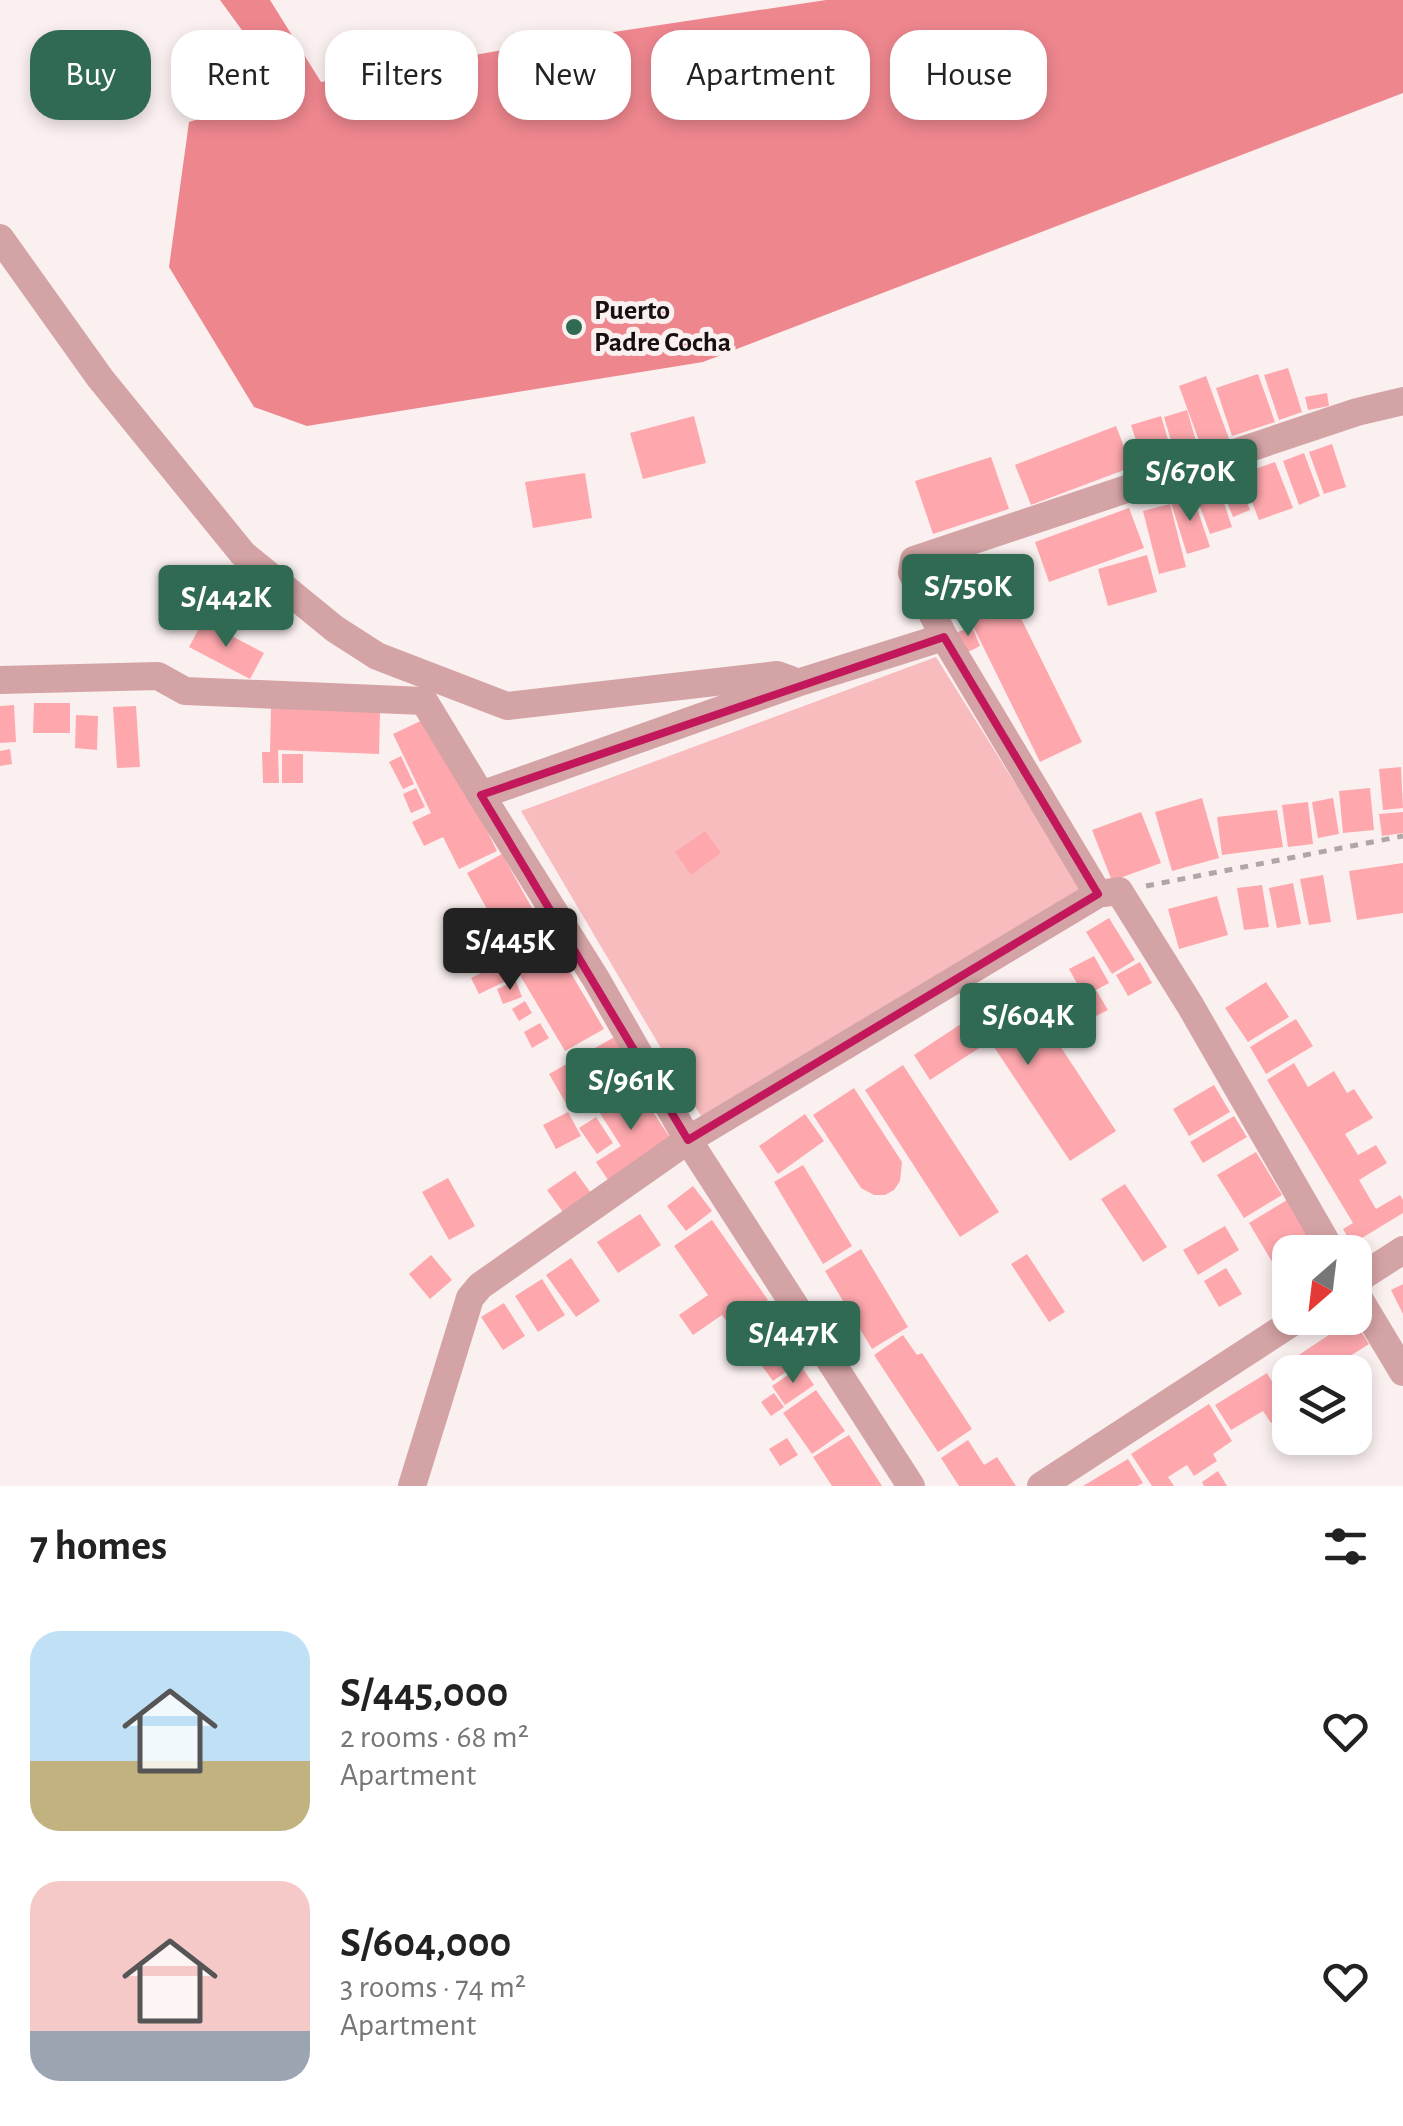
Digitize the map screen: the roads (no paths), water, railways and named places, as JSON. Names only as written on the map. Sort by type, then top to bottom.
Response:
[{"type":"street","points":[[0,238],[100,378],[244,554],[334,629],[377,656],[507,706],[777,675],[797,683]]},
{"type":"street","points":[[1322,1235],[1190,1005],[1108,893],[944,637],[912,573],[914,560],[1358,412],[1403,401]]},
{"type":"street","points":[[482,795],[797,683],[944,637]]},
{"type":"street","points":[[0,680],[158,676],[186,691],[424,701],[596,979],[688,1140],[911,1486]]},
{"type":"street","points":[[412,1486],[470,1298],[480,1286],[688,1140],[1108,893]]},
{"type":"street","points":[[1372,1270],[1403,1250]]},
{"type":"street","points":[[1372,1320],[1403,1372]]},
{"type":"street","points":[[1041,1486],[1273,1335]]},
{"type":"place","name":"Puerto Padre Cocha","points":[[574,327]]}]
